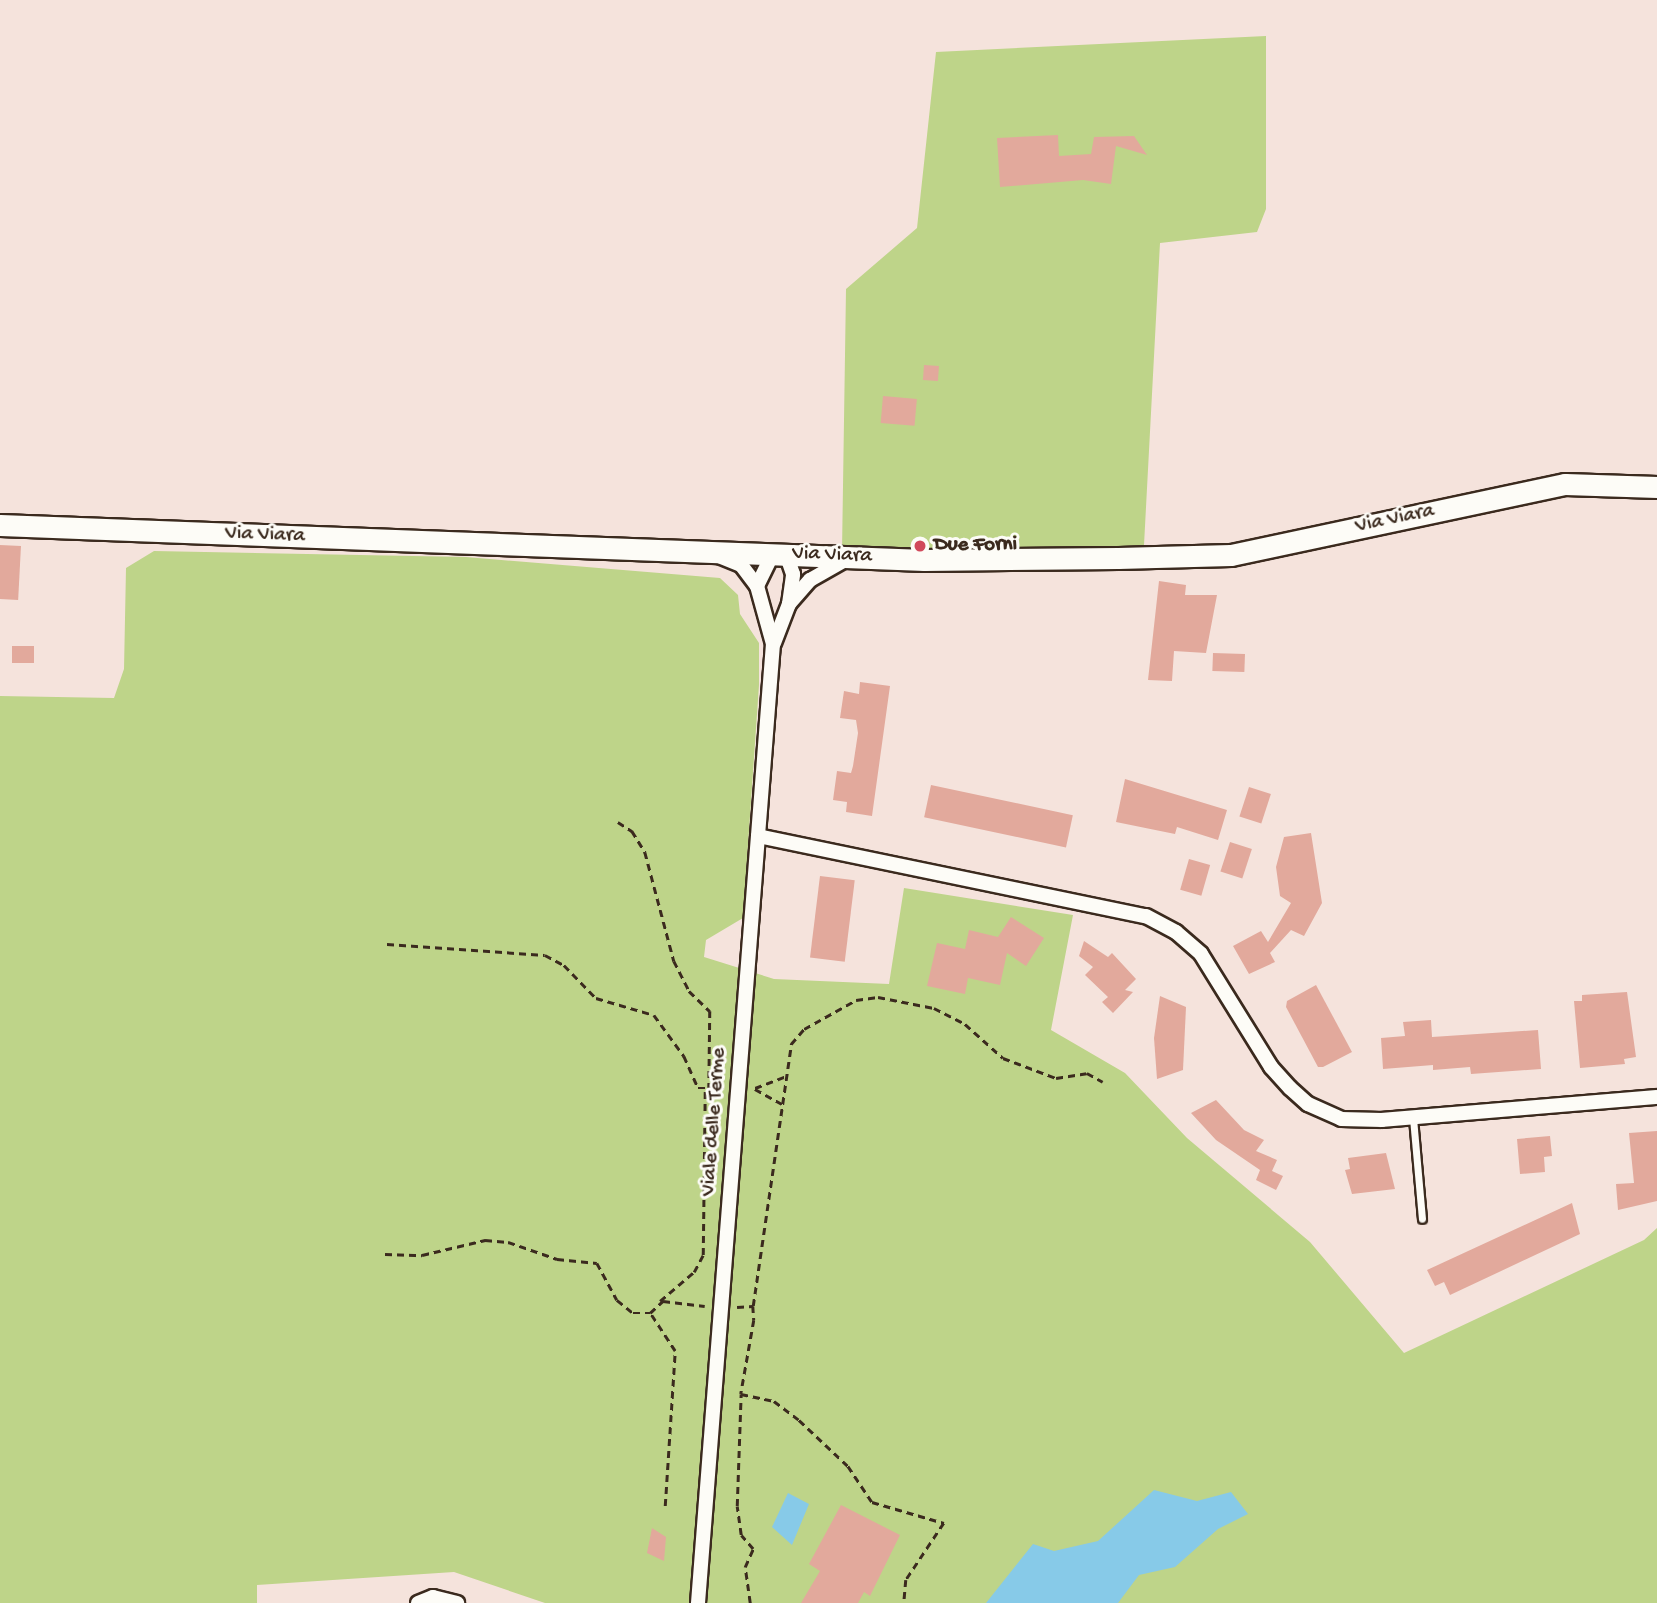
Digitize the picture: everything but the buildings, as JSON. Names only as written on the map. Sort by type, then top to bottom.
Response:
[{"type":"main road","name":"Via Viara","points":[[0,525],[852,557],[1231,555],[1565,484],[1657,487]]},
{"type":"street","name":"Viale delle Terme","points":[[707,550],[741,565],[757,586],[773,644]]},
{"type":"street","name":"Viale delle Terme","points":[[698,1603],[773,644],[789,604],[793,574],[779,554]]},
{"type":"street","points":[[757,586],[779,554]]},
{"type":"street","name":"Viale delle Terme","points":[[789,604],[810,580],[852,557]]},
{"type":"street","points":[[758,836],[1146,916],[1176,932],[1202,954],[1271,1067],[1308,1104],[1349,1120],[1657,1097]]},
{"type":"street","points":[[418,1603],[433,1597],[457,1603]]},
{"type":"lane","points":[[1413,1117],[1422,1219]]},
{"type":"path","points":[[385,1254],[422,1255],[485,1240],[508,1242],[557,1259],[597,1263],[617,1300],[633,1313],[650,1313],[694,1272],[703,1255],[710,1011],[689,991],[674,961],[645,852],[632,831],[618,822]]},
{"type":"path","points":[[387,944],[545,955],[564,965],[596,998],[654,1014],[684,1056],[698,1088],[732,1088]]},
{"type":"path","points":[[750,1603],[745,1566],[753,1549],[741,1535],[737,1506],[741,1394],[791,1044],[804,1029],[856,1000],[878,997],[934,1008],[965,1024],[1003,1058],[1056,1078],[1087,1073],[1102,1082]]},
{"type":"path","points":[[743,1088],[767,1088],[787,1076]]},
{"type":"path","points":[[755,1088],[782,1104]]},
{"type":"path","points":[[660,1302],[715,1306]]},
{"type":"path","points":[[734,1307],[753,1307]]},
{"type":"path","points":[[650,1313],[675,1351],[665,1506]]},
{"type":"path","points":[[741,1394],[774,1401],[799,1420],[848,1466],[872,1502],[944,1523],[906,1580],[904,1603]]},
{"type":"green space","points":[[1266,36],[1266,209],[1257,232],[1160,243],[1143,564],[842,551],[846,289],[917,228],[936,52]]},
{"type":"green space","points":[[154,551],[466,557],[720,578],[738,595],[740,614],[759,643],[759,685],[743,918],[706,940],[704,957],[774,979],[889,984],[904,888],[1073,915],[1051,1030],[1125,1073],[1187,1138],[1310,1242],[1404,1353],[1644,1240],[1657,1228],[1657,1603],[545,1603],[454,1572],[257,1585],[257,1603],[0,1603],[0,696],[114,698],[124,669],[126,568]]},
{"type":"water","points":[[1154,1490],[1197,1501],[1231,1492],[1248,1514],[1218,1529],[1175,1567],[1139,1575],[1118,1603],[986,1603],[1033,1544],[1054,1551],[1098,1541]]},
{"type":"water","points":[[788,1493],[809,1504],[792,1545],[772,1527]]},
{"type":"place","name":"Due Forni","points":[[920,546]]}]
